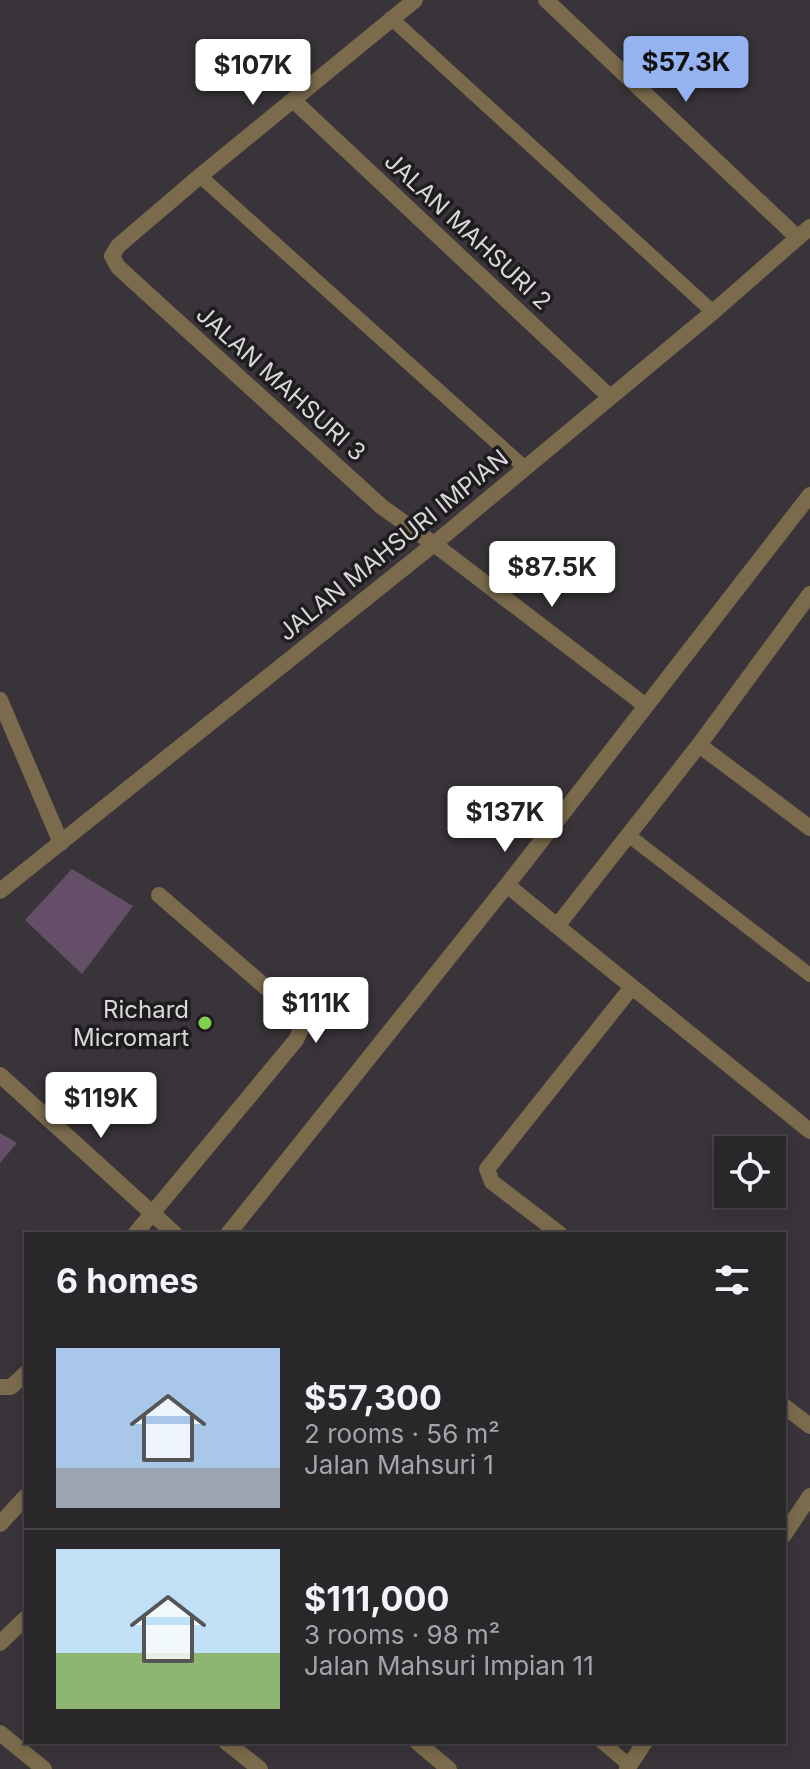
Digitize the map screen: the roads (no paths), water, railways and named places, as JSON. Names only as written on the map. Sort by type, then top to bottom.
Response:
[{"type":"street","points":[[200,176],[415,0]]},
{"type":"street","points":[[546,0],[804,232]]},
{"type":"street","name":"JALAN MAHSURI 2","points":[[293,100],[610,397]]},
{"type":"street","name":"JALAN MAHSURI 3","points":[[200,176],[118,246],[112,256],[118,267],[382,507],[646,706]]},
{"type":"street","name":"JALAN MAHSURI IMPIAN","points":[[0,891],[434,544],[713,312],[804,232]]},
{"type":"street","points":[[230,1232],[507,885],[810,495]]},
{"type":"street","points":[[557,926],[699,745],[810,594]]},
{"type":"street","points":[[0,700],[61,843]]},
{"type":"street","points":[[699,745],[810,828]]},
{"type":"street","points":[[507,885],[810,1131]]},
{"type":"street","points":[[137,1232],[296,1040],[302,1027],[300,1017],[159,895]]},
{"type":"street","points":[[557,1232],[492,1182],[487,1169],[632,987]]},
{"type":"street","points":[[0,1075],[173,1232]]},
{"type":"street","points":[[0,1387],[11,1387],[24,1375]]},
{"type":"street","points":[[786,1408],[810,1426]]},
{"type":"street","points":[[786,1532],[810,1496]]},
{"type":"street","points":[[0,1524],[24,1498]]},
{"type":"street","points":[[0,1643],[24,1620]]},
{"type":"street","points":[[0,1733],[43,1768]]},
{"type":"street","points":[[229,1744],[260,1769]]},
{"type":"street","points":[[419,1744],[449,1769]]},
{"type":"street","points":[[628,1767],[644,1744]]},
{"type":"lane","points":[[391,18],[713,312]]},
{"type":"lane","points":[[200,176],[525,468]]},
{"type":"lane","points":[[628,835],[810,975]]},
{"type":"lane","points":[[604,1744],[628,1767]]},
{"type":"place","name":"Richard Micromart","points":[[205,1023]]}]
